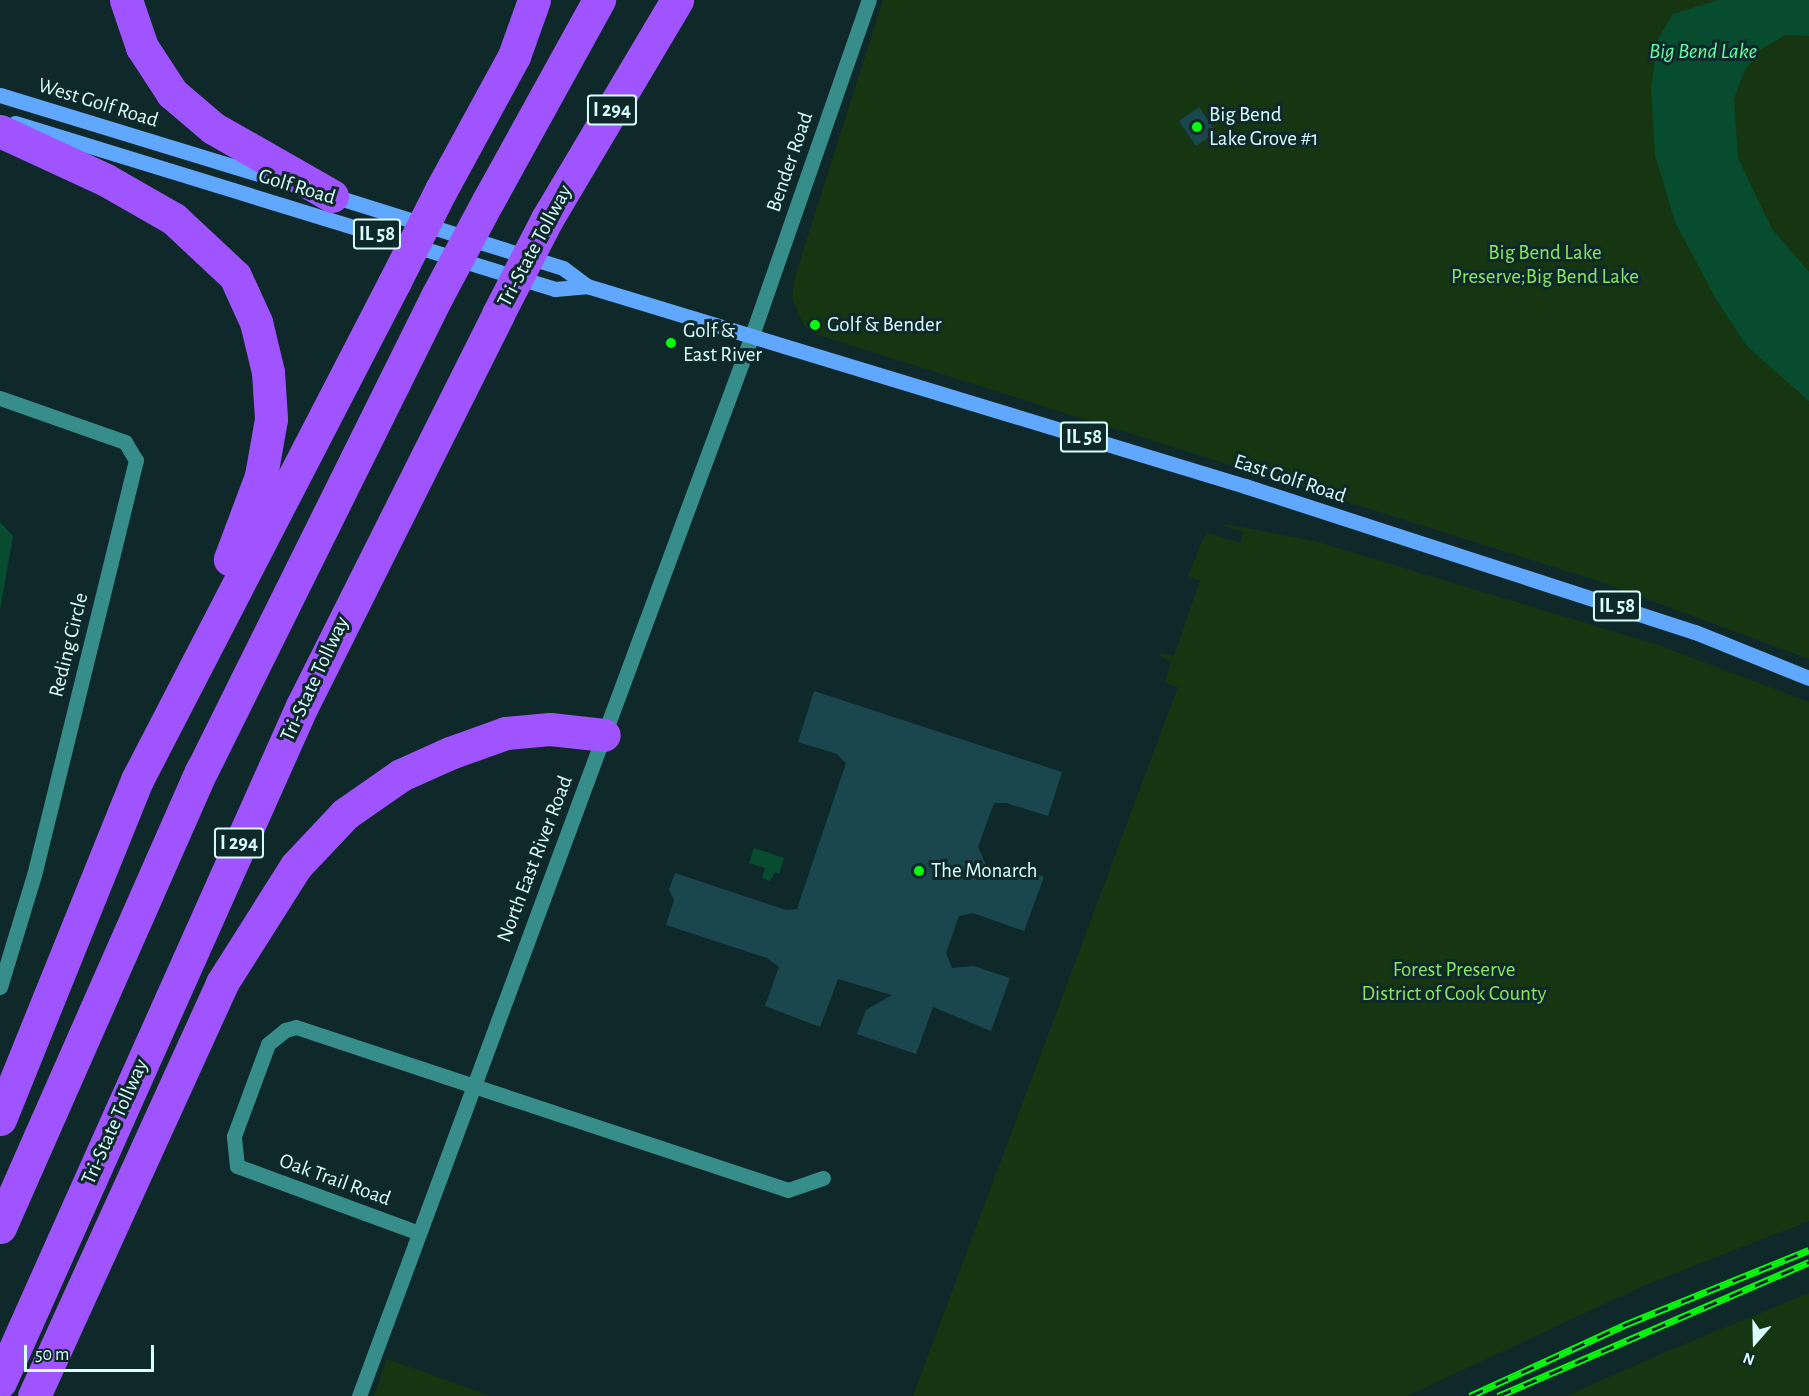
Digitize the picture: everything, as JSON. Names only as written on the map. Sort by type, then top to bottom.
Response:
[{"type":"highway","points":[[126,0],[142,47],[172,93],[213,128],[332,196]]},
{"type":"highway","points":[[0,1119],[138,780],[181,690],[441,190],[514,57],[534,0]]},
{"type":"highway","points":[[0,1227],[202,770],[437,296],[598,0]]},
{"type":"highway","name":"Tri-State Tollway","points":[[0,1382],[302,706],[547,219],[677,0]]},
{"type":"highway","points":[[0,131],[106,180],[174,219],[235,276],[256,322],[268,372],[271,419],[261,476],[181,690]]},
{"type":"highway","points":[[34,1396],[222,984],[296,866],[345,814],[401,775],[450,753],[506,733],[550,729],[604,735]]},
{"type":"main road","name":"West Golf Road","points":[[0,95],[183,152]]},
{"type":"main road","name":"West Golf Road","points":[[0,118],[167,170]]},
{"type":"main road","name":"Golf Road","points":[[183,152],[564,268],[587,286],[751,338]]},
{"type":"main road","name":"Golf Road","points":[[167,170],[555,289],[587,286]]},
{"type":"main road","name":"East Golf Road","points":[[751,338],[1245,486],[1695,632],[1809,678]]},
{"type":"street","name":"Bender Road","points":[[751,338],[869,0]]},
{"type":"street","name":"North East River Road","points":[[359,1396],[751,338]]},
{"type":"street","name":"Reding Circle","points":[[0,398],[124,442],[136,460],[34,874],[0,987]]},
{"type":"street","name":"Oak Trail Road","points":[[418,1233],[237,1166],[234,1136],[268,1044],[285,1030],[296,1027],[473,1085]]},
{"type":"street","points":[[473,1085],[788,1190],[824,1178]]},
{"type":"green space","name":"Big Bend Lake Preserve;Big Bend Lake","points":[[883,0],[1809,0],[1809,659],[1598,581],[818,335],[804,326],[792,298],[794,280]]},
{"type":"green space","name":"Forest Preserve District of Cook County","points":[[1226,524],[1318,542],[1658,645],[1809,702],[1809,1221],[1643,1286],[1407,1396],[913,1396],[1178,687],[1165,682],[1171,662],[1159,655],[1161,653],[1174,656],[1200,581],[1188,576],[1204,537],[1209,533],[1240,543],[1244,532],[1221,525]]},
{"type":"green space","points":[[1809,1293],[1809,1396],[1567,1396],[1665,1352]]},
{"type":"green space","points":[[387,1359],[491,1396],[374,1396]]},
{"type":"water","name":"Big Bend Lake","points":[[1718,0],[1809,0],[1809,36],[1785,35],[1760,50],[1744,72],[1734,99],[1738,158],[1772,229],[1809,272],[1809,401],[1746,345],[1716,299],[1675,222],[1655,155],[1651,88],[1658,39],[1673,14]]},
{"type":"water","points":[[0,522],[13,536],[0,610]]},
{"type":"water","points":[[754,848],[784,858],[779,874],[775,872],[770,881],[762,878],[765,868],[749,863]]},
{"type":"building","name":"Big Bend Lake Grove #1","points":[[1199,107],[1216,132],[1196,146],[1179,121]]},
{"type":"building","name":"The Monarch","points":[[814,691],[1062,772],[1048,816],[1006,803],[994,803],[978,847],[986,865],[1006,868],[1010,864],[1044,877],[1024,931],[973,913],[959,916],[946,953],[952,968],[973,966],[1010,978],[991,1031],[933,1007],[916,1054],[857,1034],[866,1010],[892,995],[838,979],[820,1027],[765,1006],[779,967],[767,958],[666,925],[674,900],[669,889],[675,873],[786,910],[797,909],[846,763],[837,754],[798,742]]},
{"type":"railway","points":[[1470,1396],[1629,1323],[1809,1250]]},
{"type":"railway","points":[[1498,1396],[1809,1262]]},
{"type":"place","name":"Big Bend Lake Grove #1","points":[[1197,127]]},
{"type":"place","name":"Golf & Bender","points":[[815,325]]},
{"type":"place","name":"Golf & East River","points":[[671,343]]},
{"type":"place","name":"The Monarch","points":[[919,871]]}]
